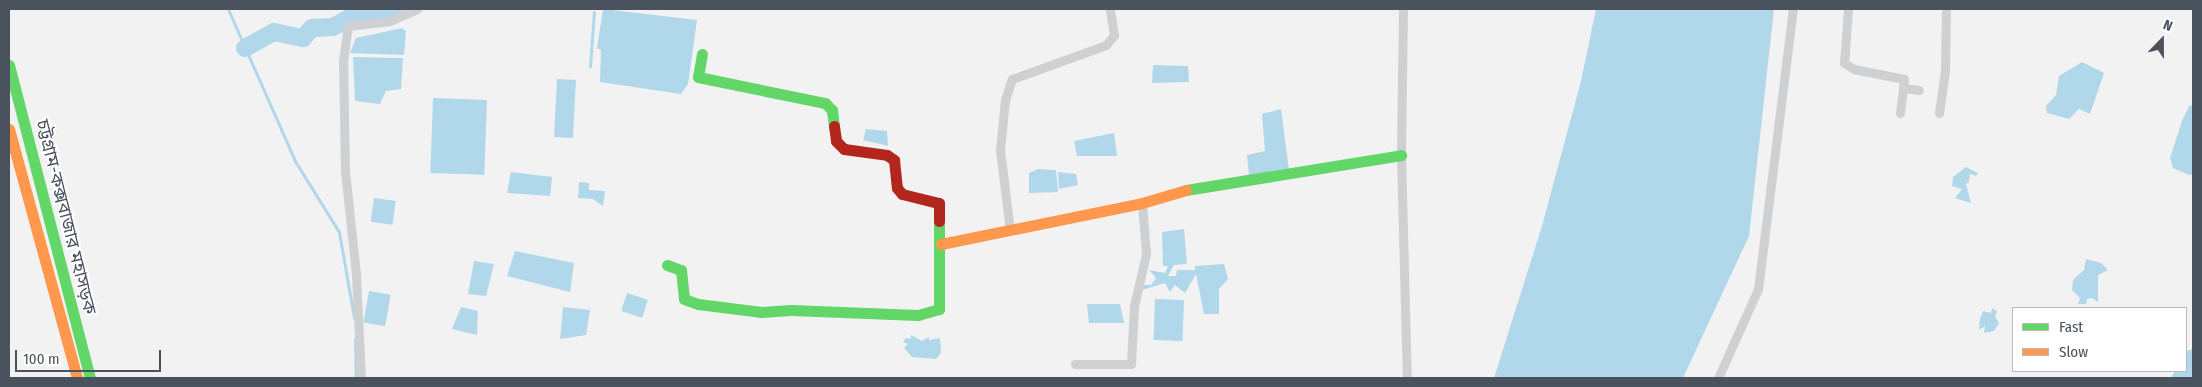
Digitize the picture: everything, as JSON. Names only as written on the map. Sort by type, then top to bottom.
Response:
[{"type":"main road","points":[[667,265],[681,270],[684,299],[698,304],[761,312],[791,310],[918,315],[939,309],[941,244],[939,202],[902,194],[897,188],[894,160],[886,155],[844,149],[836,141],[832,110],[825,103],[698,77],[702,54]]},
{"type":"main road","name":"চট্টগ্রাম-কক্সবাজার মহাসড়ক","points":[[9,65],[90,378]]},
{"type":"main road","name":"চট্টগ্রাম-কক্সবাজার মহাসড়ক","points":[[9,129],[77,378]]},
{"type":"main road","points":[[941,244],[1142,203],[1191,189],[1238,184],[1401,155]]},
{"type":"street","points":[[361,378],[356,274],[345,171],[343,61],[348,26],[390,21],[417,9]]},
{"type":"street","points":[[1010,231],[1000,150],[1005,100],[1012,79],[1106,45],[1114,35],[1110,9]]},
{"type":"street","points":[[1403,9],[1401,155],[1407,378]]},
{"type":"street","points":[[1718,378],[1758,289],[1793,9]]},
{"type":"street","points":[[1848,9],[1844,63],[1854,69],[1904,79],[1900,113]]},
{"type":"street","points":[[1939,112],[1945,71],[1946,9]]},
{"type":"street","points":[[1903,88],[1919,90]]},
{"type":"street","points":[[1075,364],[1131,364],[1134,306],[1146,254],[1142,203]]},
{"type":"water","points":[[603,9],[697,20],[688,84],[681,94],[600,82],[601,50],[597,48]]},
{"type":"water","points":[[1596,9],[1774,9],[1749,236],[1683,378],[1494,378],[1542,226],[1581,81]]},
{"type":"water","points":[[402,28],[406,31],[404,55],[350,53],[356,38]]},
{"type":"water","points":[[353,57],[403,58],[401,89],[386,91],[380,104],[355,101]]},
{"type":"water","points":[[2082,62],[2104,73],[2090,114],[2079,109],[2069,119],[2047,113],[2046,106],[2056,95],[2059,76]]},
{"type":"water","points":[[1153,65],[1188,66],[1189,82],[1152,83]]},
{"type":"water","points":[[557,79],[576,80],[573,138],[554,137]]},
{"type":"water","points":[[433,98],[487,100],[484,175],[430,173]]},
{"type":"water","points":[[2193,105],[2193,174],[2189,175],[2173,168],[2170,158],[2182,121],[2189,106]]},
{"type":"water","points":[[1281,109],[1289,170],[1249,175],[1247,155],[1265,151],[1262,114]]},
{"type":"water","points":[[866,129],[887,131],[888,146],[863,140]]},
{"type":"water","points":[[1114,133],[1117,156],[1077,156],[1074,141]]},
{"type":"water","points":[[1966,167],[1978,173],[1976,176],[1970,174],[1969,182],[1966,184],[1971,203],[1955,198],[1962,189],[1952,186],[1953,177]]},
{"type":"water","points":[[1038,169],[1056,170],[1058,192],[1029,193],[1029,173]]},
{"type":"water","points":[[511,172],[552,177],[550,196],[507,193]]},
{"type":"water","points":[[1058,172],[1076,174],[1078,185],[1059,189]]},
{"type":"water","points":[[579,182],[589,183],[589,190],[605,191],[603,206],[593,199],[578,198]]},
{"type":"water","points":[[374,198],[396,201],[392,225],[371,222]]},
{"type":"water","points":[[1184,229],[1187,264],[1174,265],[1168,276],[1176,276],[1177,270],[1195,270],[1195,266],[1224,264],[1228,279],[1219,289],[1219,314],[1204,314],[1196,274],[1185,293],[1175,285],[1170,292],[1165,283],[1142,290],[1143,285],[1151,285],[1156,278],[1149,270],[1165,273],[1168,266],[1163,266],[1162,232]]},
{"type":"water","points":[[515,251],[574,263],[570,292],[507,276]]},
{"type":"water","points":[[2086,259],[2101,263],[2108,270],[2098,275],[2098,302],[2092,298],[2087,299],[2086,304],[2078,304],[2080,298],[2072,290],[2073,280],[2084,270]]},
{"type":"water","points":[[474,261],[494,264],[486,296],[468,294]]},
{"type":"water","points":[[369,291],[391,295],[385,326],[363,323]]},
{"type":"water","points":[[627,293],[648,300],[642,318],[621,311]]},
{"type":"water","points":[[1155,299],[1184,300],[1183,341],[1154,340]]},
{"type":"water","points":[[1087,304],[1120,304],[1124,323],[1089,323]]},
{"type":"water","points":[[461,307],[478,311],[477,335],[452,329]]},
{"type":"water","points":[[563,307],[590,310],[586,335],[560,339]]},
{"type":"water","points":[[1992,308],[1997,311],[1995,316],[1999,323],[1994,331],[1984,333],[1985,326],[1979,330],[1980,319],[1983,311],[1991,313]]},
{"type":"water","points":[[911,335],[922,341],[929,337],[929,340],[940,338],[941,353],[936,359],[912,357],[904,348],[908,344],[903,342],[906,338],[911,339]]},
{"type":"water","points":[[2193,349],[2193,378],[2171,378],[2174,372],[2187,372],[2187,351]]},
{"type":"waterway","points":[[228,9],[295,161],[339,232],[354,318]]},
{"type":"waterway","points":[[245,48],[274,32],[303,38],[312,28],[333,27],[355,15],[398,9]]},
{"type":"waterway","points":[[590,66],[594,12]]},
{"type":"waterway","points":[[355,339],[356,378]]},
{"type":"traffic: fast","points":[[702,54],[698,77],[825,103],[832,110],[834,126]]},
{"type":"traffic: fast","points":[[9,65],[90,378]]},
{"type":"traffic: fast","points":[[1186,190],[1401,155]]},
{"type":"traffic: fast","points":[[667,265],[681,270],[684,299],[698,304],[761,312],[791,310],[918,315],[939,309],[939,221]]},
{"type":"traffic: slow","points":[[9,129],[77,378]]},
{"type":"traffic: slow","points":[[941,244],[1142,203],[1186,190]]},
{"type":"traffic: jam","points":[[834,126],[836,141],[844,149],[887,155],[894,160],[897,188],[902,194],[939,203],[939,221]]}]
